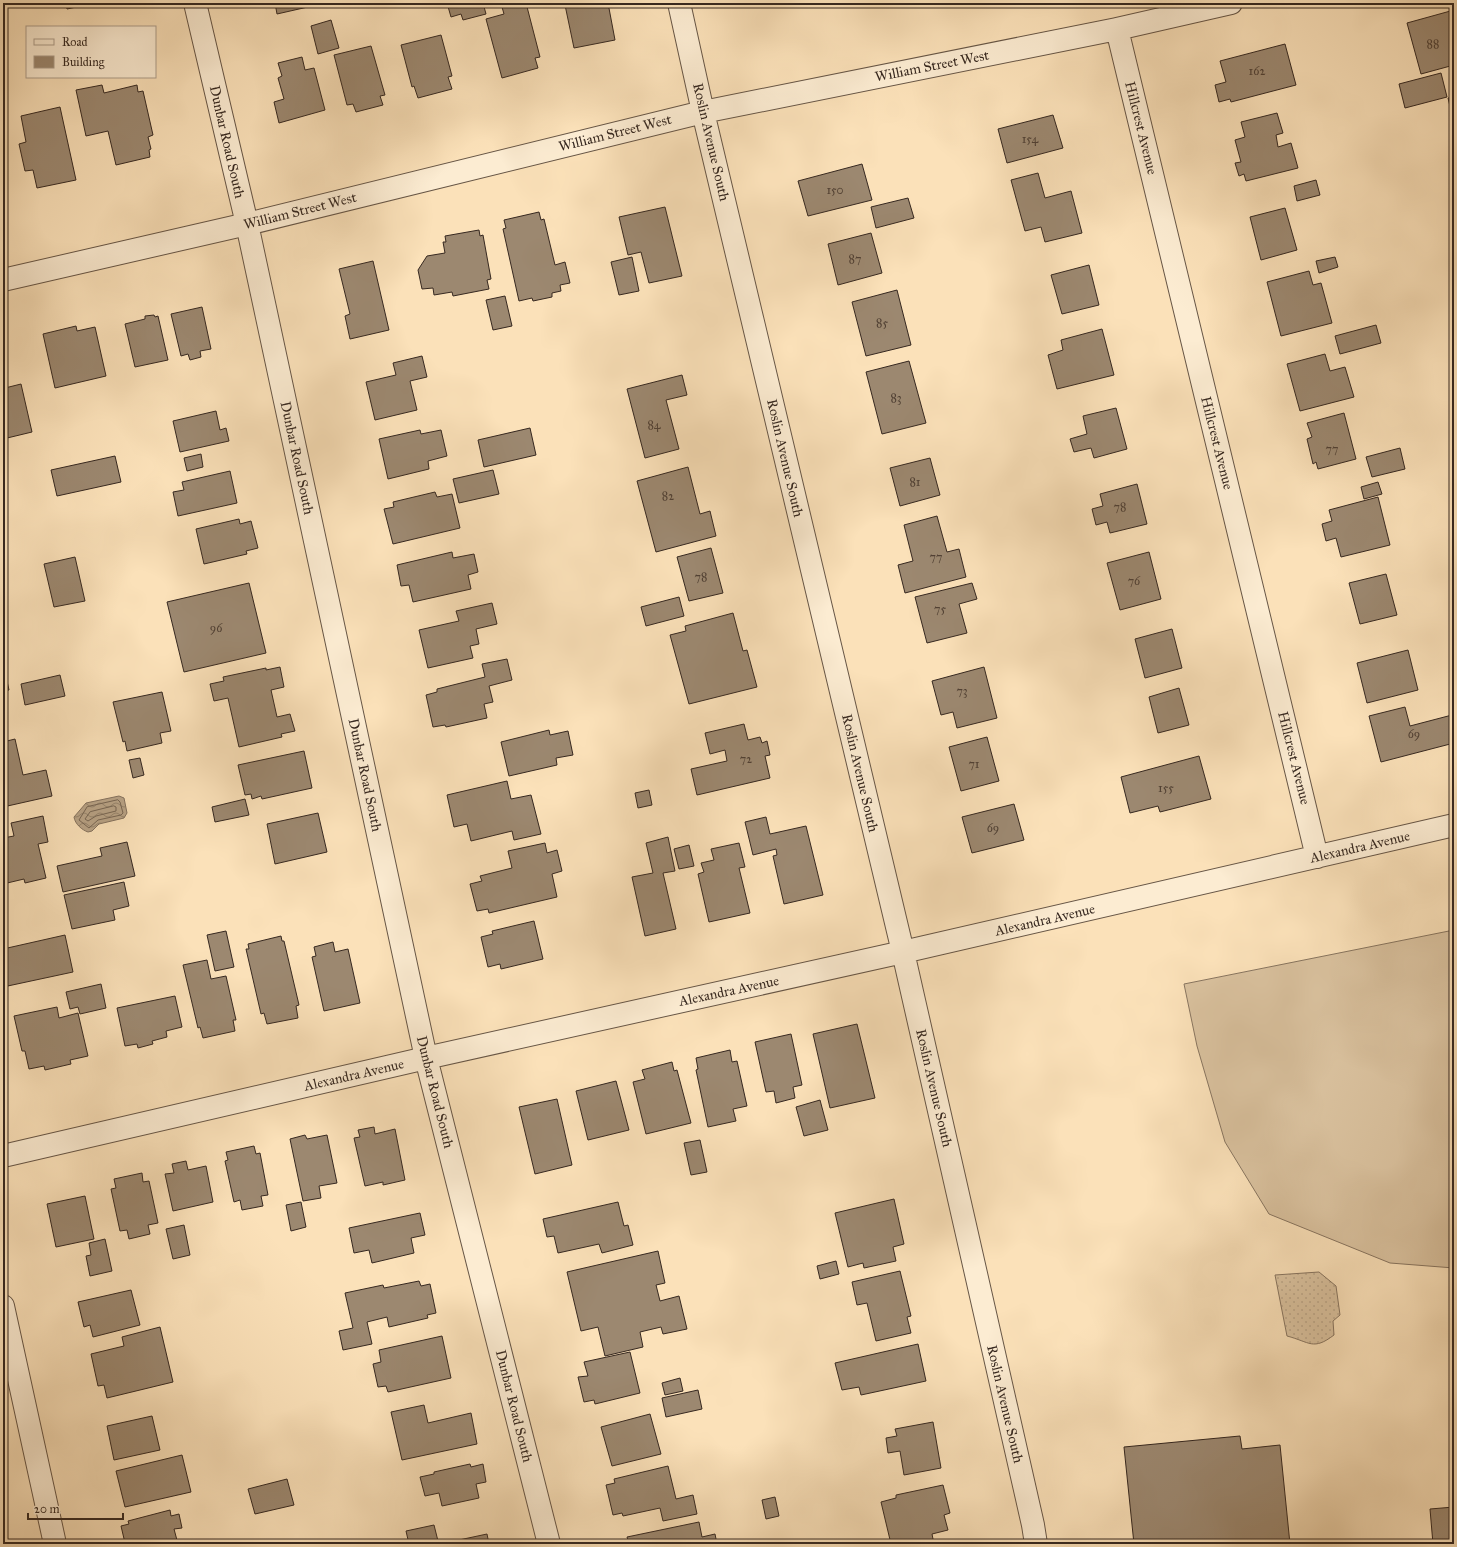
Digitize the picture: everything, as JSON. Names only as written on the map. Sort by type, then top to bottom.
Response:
[{"type":"street","name":"Dunbar Road South","points":[[195,3],[246,224],[426,1058],[549,1544]]},
{"type":"street","name":"Roslin Avenue South","points":[[679,3],[703,112],[903,952],[1036,1544]]},
{"type":"street","name":"William Street West","points":[[3,280],[246,224],[703,112],[1117,29],[1231,3]]},
{"type":"street","name":"Hillcrest Avenue","points":[[1117,29],[1317,857]]},
{"type":"street","name":"Alexandra Avenue","points":[[3,1156],[426,1058],[903,952],[1454,824]]},
{"type":"street","points":[[3,1306],[55,1544]]},
{"type":"shaded area","points":[[1454,930],[1454,1268],[1390,1263],[1269,1214],[1225,1142],[1197,1046],[1184,984]]},
{"type":"shaded area","points":[[1319,1272],[1336,1286],[1340,1315],[1333,1321],[1334,1335],[1321,1343],[1311,1344],[1287,1336],[1275,1275]]},
{"type":"water","points":[[119,796],[124,798],[127,813],[124,818],[99,824],[92,831],[88,832],[77,824],[74,817],[86,803]]},
{"type":"building","points":[[66,3],[95,3],[67,9]]},
{"type":"building","points":[[275,3],[320,3],[321,4],[277,14]]},
{"type":"building","points":[[447,3],[483,3],[486,14],[463,20],[461,14],[451,17]]},
{"type":"building","points":[[518,3],[526,3],[540,57],[535,58],[538,68],[502,78],[486,19],[504,14],[502,7]]},
{"type":"building","points":[[555,3],[608,3],[615,40],[574,48],[565,5],[556,7]]},
{"type":"building","points":[[1454,10],[1454,65],[1421,74],[1407,23]]},
{"type":"building","points":[[331,20],[339,48],[318,54],[311,26]]},
{"type":"building","points":[[441,35],[452,76],[448,77],[452,89],[418,98],[414,86],[412,87],[401,45]]},
{"type":"building","points":[[1285,44],[1296,85],[1231,102],[1230,99],[1219,102],[1215,85],[1226,82],[1220,61]]},
{"type":"building","points":[[371,46],[385,95],[380,96],[383,105],[356,112],[353,104],[347,105],[334,55]]},
{"type":"building","points":[[302,57],[305,70],[314,68],[325,110],[279,123],[274,102],[284,99],[278,78],[282,76],[278,63]]},
{"type":"building","points":[[1441,73],[1447,97],[1405,108],[1399,84]]},
{"type":"building","points":[[102,85],[104,93],[137,85],[138,92],[143,91],[153,135],[148,137],[151,149],[149,150],[150,157],[116,165],[108,131],[86,136],[76,90]]},
{"type":"building","points":[[1454,97],[1454,123],[1448,98]]},
{"type":"building","points":[[60,107],[76,180],[37,188],[33,170],[25,171],[19,144],[26,142],[21,116]]},
{"type":"building","points":[[1277,113],[1283,133],[1276,135],[1278,147],[1291,143],[1298,168],[1246,181],[1244,174],[1239,176],[1235,163],[1241,162],[1235,140],[1245,137],[1241,122]]},
{"type":"building","points":[[1053,115],[1063,148],[1007,163],[998,129]]},
{"type":"building","points":[[862,164],[872,200],[808,216],[798,181]]},
{"type":"building","points":[[1038,173],[1045,198],[1071,191],[1082,233],[1045,242],[1041,227],[1025,231],[1011,180]]},
{"type":"building","points":[[1316,180],[1320,195],[1297,201],[1294,186]]},
{"type":"building","points":[[908,198],[914,218],[876,228],[871,207]]},
{"type":"building","points":[[665,207],[682,276],[649,283],[641,252],[628,255],[619,217]]},
{"type":"building","points":[[1285,208],[1297,250],[1261,260],[1250,217]]},
{"type":"building","points":[[539,212],[541,220],[544,219],[555,265],[565,262],[570,283],[560,285],[561,291],[552,293],[552,297],[533,301],[532,298],[519,301],[503,229],[506,228],[504,220]]},
{"type":"building","points":[[479,230],[480,236],[483,235],[491,279],[487,280],[489,289],[453,296],[452,292],[434,295],[433,288],[422,289],[418,270],[427,256],[445,253],[443,242],[446,242],[445,236]]},
{"type":"building","points":[[871,233],[882,273],[838,285],[828,244]]},
{"type":"building","points":[[632,257],[639,291],[619,295],[611,262]]},
{"type":"building","points":[[1335,257],[1338,267],[1319,273],[1316,261]]},
{"type":"building","points":[[373,261],[389,330],[350,339],[345,316],[350,314],[339,269]]},
{"type":"building","points":[[1089,265],[1099,305],[1062,314],[1051,275]]},
{"type":"building","points":[[1309,271],[1313,285],[1321,283],[1332,323],[1281,336],[1267,282]]},
{"type":"building","points":[[897,290],[911,345],[866,356],[852,302]]},
{"type":"building","points":[[505,296],[512,326],[493,330],[486,300]]},
{"type":"building","points":[[202,307],[211,349],[200,351],[201,357],[190,360],[188,354],[181,356],[171,314]]},
{"type":"building","points":[[154,315],[155,317],[158,316],[168,360],[135,367],[125,324],[145,319],[145,316]]},
{"type":"building","points":[[1376,325],[1381,343],[1340,354],[1335,336]]},
{"type":"building","points":[[76,326],[77,331],[95,327],[106,376],[55,388],[43,334]]},
{"type":"building","points":[[1102,329],[1114,375],[1057,389],[1048,355],[1063,350],[1061,340]]},
{"type":"building","points":[[1325,354],[1330,371],[1345,367],[1354,397],[1300,411],[1287,364]]},
{"type":"building","points":[[422,356],[427,377],[410,381],[417,410],[375,420],[366,382],[396,375],[393,363]]},
{"type":"building","points":[[909,361],[926,423],[882,434],[866,372]]},
{"type":"building","points":[[682,375],[687,395],[666,400],[679,449],[645,458],[627,389]]},
{"type":"building","points":[[3,378],[5,388],[21,384],[32,432],[3,439]]},
{"type":"building","points":[[1116,408],[1127,449],[1094,458],[1091,448],[1074,452],[1070,439],[1087,434],[1083,416]]},
{"type":"building","points":[[216,411],[220,430],[226,428],[229,441],[180,452],[173,421]]},
{"type":"building","points":[[1344,413],[1356,459],[1318,469],[1316,462],[1313,464],[1307,439],[1312,437],[1307,423]]},
{"type":"building","points":[[530,428],[536,455],[484,467],[478,440]]},
{"type":"building","points":[[420,430],[421,434],[441,430],[447,456],[428,461],[429,469],[388,479],[379,439]]},
{"type":"building","points":[[1400,448],[1405,469],[1372,477],[1366,457]]},
{"type":"building","points":[[201,454],[203,467],[187,471],[184,458]]},
{"type":"building","points":[[115,456],[121,482],[57,496],[51,470]]},
{"type":"building","points":[[930,458],[940,495],[900,506],[890,468]]},
{"type":"building","points":[[688,467],[700,514],[710,511],[716,536],[656,552],[637,481]]},
{"type":"building","points":[[493,470],[499,494],[459,503],[453,479]]},
{"type":"building","points":[[230,471],[237,503],[178,516],[173,492],[184,490],[182,482]]},
{"type":"building","points":[[1378,482],[1382,494],[1364,499],[1361,487]]},
{"type":"building","points":[[1137,484],[1147,524],[1110,533],[1107,522],[1096,525],[1092,509],[1103,506],[1100,494]]},
{"type":"building","points":[[435,492],[437,497],[452,494],[460,528],[393,544],[384,509],[394,507],[393,502]]},
{"type":"building","points":[[1378,497],[1390,545],[1341,557],[1336,538],[1326,541],[1322,524],[1332,521],[1329,510]]},
{"type":"building","points":[[937,516],[947,552],[959,549],[966,577],[905,593],[898,565],[913,561],[904,525]]},
{"type":"building","points":[[239,519],[240,524],[251,521],[258,548],[246,551],[247,554],[204,564],[196,529]]},
{"type":"building","points":[[711,548],[723,593],[689,601],[677,557]]},
{"type":"building","points":[[452,552],[453,558],[474,554],[478,572],[468,575],[471,589],[413,602],[409,585],[401,586],[397,565]]},
{"type":"building","points":[[1149,552],[1161,599],[1120,610],[1107,563]]},
{"type":"building","points":[[75,557],[85,601],[54,607],[44,564]]},
{"type":"building","points":[[1386,574],[1397,615],[1360,624],[1349,583]]},
{"type":"building","points":[[249,583],[266,653],[184,672],[167,602]]},
{"type":"building","points":[[972,583],[977,599],[959,604],[967,633],[927,643],[915,597]]},
{"type":"building","points":[[679,597],[684,616],[646,626],[641,607]]},
{"type":"building","points":[[492,603],[497,624],[476,629],[479,644],[470,646],[473,658],[428,668],[419,630],[459,621],[456,611]]},
{"type":"building","points":[[733,613],[743,651],[747,650],[757,687],[689,704],[670,635],[686,631],[685,626]]},
{"type":"building","points":[[1172,629],[1182,668],[1145,678],[1135,639]]},
{"type":"building","points":[[1408,650],[1418,690],[1367,703],[1357,663]]},
{"type":"building","points":[[507,659],[512,680],[489,686],[493,702],[484,704],[487,718],[446,727],[445,725],[433,727],[426,695],[437,692],[437,689],[485,677],[482,664]]},
{"type":"building","points":[[3,663],[9,690],[3,691]]},
{"type":"building","points":[[280,667],[284,687],[271,690],[277,717],[290,714],[295,731],[281,734],[282,737],[239,747],[228,698],[214,701],[210,684],[224,681],[223,677],[266,668],[266,670]]},
{"type":"building","points":[[984,667],[997,718],[957,728],[953,712],[941,715],[932,681]]},
{"type":"building","points":[[60,675],[65,696],[25,705],[21,684]]},
{"type":"building","points":[[1179,688],[1189,725],[1158,733],[1149,697]]},
{"type":"building","points":[[162,692],[171,731],[160,733],[162,743],[127,751],[125,741],[123,742],[113,702]]},
{"type":"building","points":[[1405,707],[1410,726],[1452,715],[1454,721],[1454,743],[1381,762],[1369,716]]},
{"type":"building","points":[[744,724],[748,740],[760,737],[762,743],[767,741],[770,755],[765,756],[770,778],[697,795],[691,769],[727,761],[725,750],[710,754],[705,733]]},
{"type":"building","points":[[549,730],[550,735],[568,731],[573,755],[556,758],[557,765],[509,776],[501,742]]},
{"type":"building","points":[[987,737],[999,781],[961,791],[949,747]]},
{"type":"building","points":[[15,739],[23,775],[46,770],[52,796],[3,807],[3,742]]},
{"type":"building","points":[[304,751],[312,788],[262,799],[261,796],[252,799],[251,794],[245,795],[238,765]]},
{"type":"building","points":[[1199,756],[1211,799],[1160,812],[1158,806],[1130,813],[1121,777]]},
{"type":"building","points":[[140,758],[144,775],[133,778],[129,760]]},
{"type":"building","points":[[507,781],[511,799],[531,795],[541,834],[514,840],[512,831],[471,841],[467,824],[454,827],[447,795]]},
{"type":"building","points":[[649,790],[652,805],[638,808],[635,793]]},
{"type":"building","points":[[245,799],[249,815],[215,822],[212,807]]},
{"type":"building","points":[[1014,804],[1024,840],[972,853],[962,817]]},
{"type":"building","points":[[318,813],[327,852],[275,864],[267,824]]},
{"type":"building","points":[[43,816],[48,842],[38,844],[46,878],[25,883],[24,879],[3,884],[3,838],[14,836],[11,823]]},
{"type":"building","points":[[766,817],[770,834],[806,826],[823,895],[784,904],[773,856],[777,855],[776,849],[753,855],[745,822]]},
{"type":"building","points":[[668,837],[675,871],[663,873],[676,929],[645,936],[632,877],[653,873],[646,843]]},
{"type":"building","points":[[127,842],[135,876],[63,892],[57,866],[102,856],[100,848]]},
{"type":"building","points":[[545,843],[547,853],[557,850],[562,871],[552,874],[557,897],[489,913],[488,909],[477,911],[470,884],[482,881],[480,876],[512,868],[508,851]]},
{"type":"building","points":[[739,843],[745,867],[739,868],[750,913],[709,922],[698,874],[704,872],[701,863],[714,860],[711,849]]},
{"type":"building","points":[[689,845],[694,866],[679,869],[674,849]]},
{"type":"building","points":[[124,882],[129,906],[113,910],[115,920],[72,929],[64,895]]},
{"type":"building","points":[[534,921],[543,959],[501,969],[500,964],[488,967],[481,937],[493,934],[492,931]]},
{"type":"building","points":[[226,931],[234,967],[215,971],[207,935]]},
{"type":"building","points":[[65,935],[73,972],[3,987],[3,949]]},
{"type":"building","points":[[281,936],[282,941],[284,941],[299,1005],[296,1006],[298,1018],[267,1024],[264,1013],[261,1014],[246,949],[249,949],[248,944]]},
{"type":"building","points":[[333,942],[335,952],[348,949],[360,1003],[324,1011],[312,957],[316,956],[314,947]]},
{"type":"building","points":[[207,960],[211,979],[226,976],[236,1020],[233,1020],[235,1031],[203,1038],[200,1027],[198,1028],[183,965]]},
{"type":"building","points":[[101,984],[106,1008],[80,1014],[78,1007],[70,1009],[66,992]]},
{"type":"building","points":[[175,996],[182,1027],[166,1031],[167,1037],[152,1041],[153,1044],[138,1048],[137,1044],[125,1046],[117,1008]]},
{"type":"building","points":[[57,1007],[59,1018],[78,1013],[88,1056],[70,1060],[71,1064],[45,1070],[44,1066],[29,1069],[25,1051],[22,1051],[14,1016]]},
{"type":"building","points":[[857,1024],[875,1098],[830,1108],[813,1034]]},
{"type":"building","points":[[791,1034],[802,1085],[793,1087],[795,1098],[776,1103],[774,1091],[766,1092],[755,1042]]},
{"type":"building","points":[[730,1050],[732,1062],[737,1061],[747,1106],[733,1109],[736,1121],[708,1127],[696,1070],[698,1069],[696,1058]]},
{"type":"building","points":[[672,1062],[674,1071],[677,1070],[691,1123],[646,1134],[633,1082],[645,1079],[642,1070]]},
{"type":"building","points":[[616,1081],[629,1130],[588,1140],[576,1091]]},
{"type":"building","points":[[557,1099],[572,1165],[535,1174],[519,1107]]},
{"type":"building","points":[[820,1100],[828,1130],[804,1136],[796,1107]]},
{"type":"building","points":[[374,1127],[375,1134],[395,1129],[405,1180],[383,1185],[383,1182],[365,1186],[354,1138],[360,1137],[358,1130]]},
{"type":"building","points":[[305,1135],[307,1139],[327,1135],[337,1183],[319,1186],[321,1198],[303,1201],[290,1139]]},
{"type":"building","points":[[700,1140],[707,1172],[691,1175],[684,1143]]},
{"type":"building","points":[[254,1146],[256,1154],[260,1153],[268,1195],[261,1196],[263,1206],[242,1210],[240,1200],[234,1202],[225,1161],[228,1160],[226,1152]]},
{"type":"building","points":[[186,1161],[188,1170],[206,1166],[213,1202],[173,1211],[165,1174],[174,1173],[172,1164]]},
{"type":"building","points":[[142,1173],[143,1182],[149,1181],[158,1223],[148,1225],[150,1234],[129,1239],[127,1230],[120,1231],[111,1189],[116,1188],[114,1179]]},
{"type":"building","points":[[85,1196],[94,1239],[56,1247],[47,1204]]},
{"type":"building","points":[[894,1199],[904,1244],[893,1247],[896,1261],[864,1268],[863,1263],[848,1267],[835,1213]]},
{"type":"building","points":[[301,1202],[306,1227],[291,1231],[286,1205]]},
{"type":"building","points":[[618,1202],[624,1226],[628,1225],[633,1245],[602,1253],[599,1244],[558,1253],[554,1236],[547,1237],[543,1219]]},
{"type":"building","points":[[420,1213],[425,1235],[411,1238],[414,1253],[372,1263],[369,1250],[354,1253],[349,1228]]},
{"type":"building","points":[[184,1225],[190,1255],[173,1259],[166,1229]]},
{"type":"building","points":[[105,1239],[112,1271],[90,1276],[86,1256],[91,1255],[89,1243]]},
{"type":"building","points":[[658,1251],[665,1283],[656,1285],[660,1301],[679,1296],[687,1329],[663,1334],[661,1327],[640,1332],[643,1347],[605,1356],[598,1327],[581,1331],[567,1272]]},
{"type":"building","points":[[836,1261],[839,1274],[820,1279],[817,1266]]},
{"type":"building","points":[[900,1271],[911,1316],[907,1317],[911,1333],[876,1341],[867,1303],[857,1305],[852,1282]]},
{"type":"building","points":[[419,1281],[421,1286],[430,1284],[436,1313],[427,1315],[428,1318],[389,1327],[387,1317],[367,1322],[372,1344],[343,1350],[339,1331],[353,1328],[345,1293],[383,1285],[384,1288]]},
{"type":"building","points":[[131,1290],[140,1325],[93,1337],[90,1325],[84,1327],[78,1302]]},
{"type":"building","points":[[160,1327],[173,1382],[107,1398],[104,1385],[98,1386],[91,1354],[124,1346],[122,1337]]},
{"type":"building","points":[[442,1336],[451,1378],[388,1392],[386,1386],[378,1387],[373,1364],[381,1362],[379,1350]]},
{"type":"building","points":[[918,1344],[926,1381],[861,1395],[859,1387],[842,1390],[835,1363]]},
{"type":"building","points":[[630,1352],[640,1393],[595,1404],[594,1400],[584,1402],[578,1377],[588,1376],[584,1362]]},
{"type":"building","points":[[680,1378],[683,1391],[665,1395],[662,1383]]},
{"type":"building","points":[[698,1390],[702,1409],[666,1417],[662,1398]]},
{"type":"building","points":[[424,1405],[428,1423],[471,1413],[477,1444],[402,1460],[391,1412]]},
{"type":"building","points":[[650,1414],[661,1454],[612,1466],[601,1427]]},
{"type":"building","points":[[152,1416],[160,1450],[114,1460],[107,1426]]},
{"type":"building","points":[[933,1422],[941,1468],[904,1475],[900,1451],[888,1453],[886,1438],[897,1436],[895,1429]]},
{"type":"building","points":[[1240,1436],[1242,1449],[1280,1445],[1290,1544],[1134,1544],[1124,1447]]},
{"type":"building","points":[[182,1455],[191,1492],[125,1507],[116,1471]]},
{"type":"building","points":[[470,1464],[471,1467],[483,1464],[486,1482],[476,1484],[479,1498],[442,1506],[439,1493],[425,1496],[420,1477],[434,1474],[434,1472]]},
{"type":"building","points":[[668,1466],[676,1499],[693,1495],[697,1514],[663,1521],[660,1508],[623,1516],[622,1513],[613,1515],[606,1485],[615,1483],[614,1479]]},
{"type":"building","points":[[287,1479],[294,1505],[255,1514],[248,1489]]},
{"type":"building","points":[[943,1485],[950,1513],[944,1515],[948,1530],[932,1534],[934,1544],[891,1544],[881,1502],[896,1498],[896,1495]]},
{"type":"building","points":[[775,1497],[779,1516],[766,1519],[762,1500]]},
{"type":"building","points":[[1454,1507],[1454,1544],[1433,1544],[1430,1509]]},
{"type":"building","points":[[170,1510],[171,1516],[179,1514],[182,1528],[174,1529],[178,1544],[134,1544],[133,1541],[125,1543],[121,1526],[129,1524],[128,1521]]},
{"type":"building","points":[[699,1522],[702,1537],[715,1534],[717,1544],[629,1544],[627,1537]]},
{"type":"building","points":[[434,1525],[438,1541],[424,1544],[409,1544],[406,1531]]},
{"type":"building","points":[[487,1534],[489,1544],[445,1543]]}]
